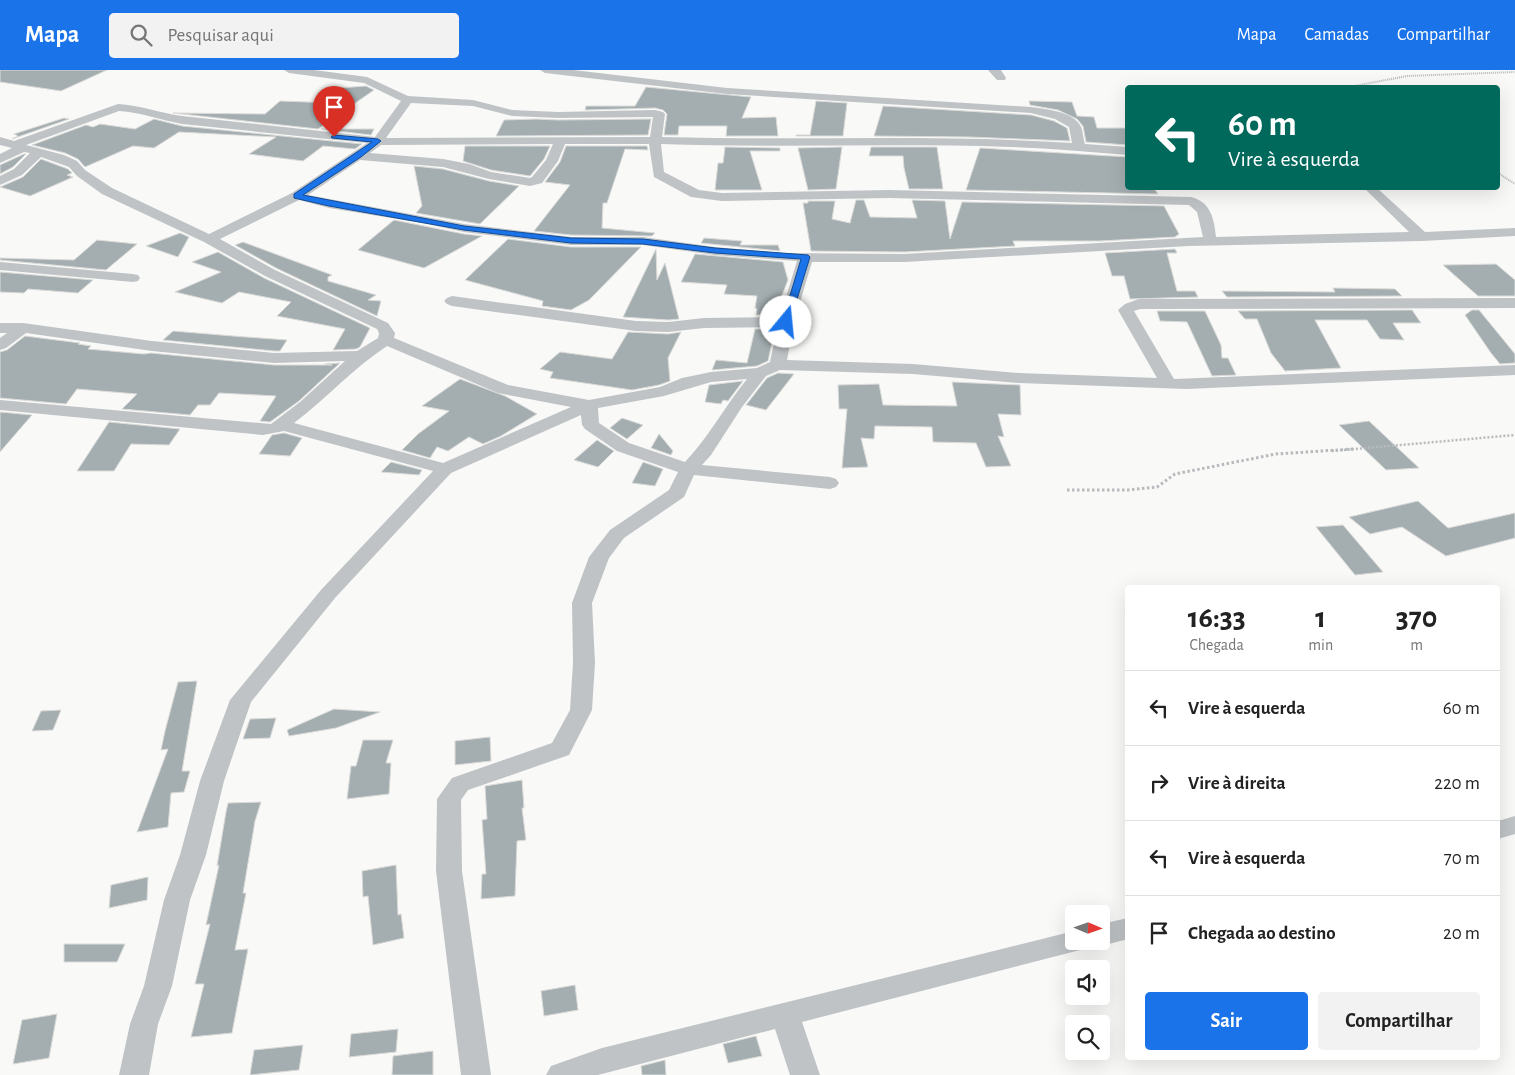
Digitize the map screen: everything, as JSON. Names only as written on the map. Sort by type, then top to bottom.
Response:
[{"type":"street","points":[[289,70],[342,73],[367,80],[397,96],[408,99],[473,102],[512,113],[534,115],[660,106]]},
{"type":"street","points":[[545,70],[676,81],[727,90],[1031,110],[1065,119],[1075,126],[1078,147]]},
{"type":"street","points":[[676,81],[660,106],[655,141],[658,174],[696,194],[739,197],[889,194],[1191,201],[1202,206],[1205,211],[1210,241]]},
{"type":"street","points":[[209,239],[297,196],[358,156],[378,141],[408,99]]},
{"type":"street","points":[[0,159],[18,147],[118,107],[182,120],[378,141],[655,141],[744,143],[912,141],[1012,143],[1125,151]]},
{"type":"street","points":[[0,141],[73,164],[81,173],[108,191],[209,239],[270,273],[383,326],[388,333],[386,340],[360,356],[306,406],[275,429],[264,430],[0,405]]},
{"type":"street","points":[[358,156],[443,163],[498,177],[530,182],[537,180],[552,161],[560,141]]},
{"type":"street","points":[[0,181],[18,172],[39,152]]},
{"type":"street","points":[[1372,190],[1422,236]]},
{"type":"street","points":[[297,196],[329,204],[483,230],[571,241],[643,241],[715,251],[806,257],[904,258],[1210,241],[1515,232]]},
{"type":"street","points":[[778,365],[786,322],[806,257]]},
{"type":"street","points":[[0,266],[133,278]]},
{"type":"street","points":[[452,301],[636,326],[668,327],[704,323],[786,322]]},
{"type":"street","points":[[1168,383],[1126,310],[1130,306],[1139,304],[1515,303]]},
{"type":"street","points":[[0,328],[23,328],[152,346],[274,358],[360,356]]},
{"type":"street","points":[[0,346],[23,328]]},
{"type":"street","points":[[386,340],[504,389],[589,405]]},
{"type":"street","points":[[134,1075],[144,1024],[158,986],[177,900],[193,855],[212,781],[241,700],[328,594],[445,469],[589,405],[664,392],[688,382],[711,377],[760,373],[778,365],[913,370],[1019,378],[1168,383],[1515,370]]},
{"type":"street","points":[[476,1075],[448,871],[449,799],[460,784],[561,749],[581,710],[584,663],[582,603],[599,557],[617,534],[677,493],[688,469],[705,451],[735,404],[760,373]]},
{"type":"street","points":[[589,405],[591,425],[623,447],[688,469],[830,483]]},
{"type":"street","points":[[281,425],[445,469]]},
{"type":"street","points":[[1500,829],[1515,825]]},
{"type":"street","points":[[1110,933],[1125,929]]},
{"type":"street","points":[[561,1075],[602,1061],[1065,944]]},
{"type":"street","points":[[785,1015],[805,1075]]},
{"type":"path","points":[[1354,85],[1408,77],[1456,73],[1515,72]]},
{"type":"path","points":[[1500,174],[1515,184]]},
{"type":"path","points":[[1068,490],[1128,490],[1157,487],[1175,474],[1276,454],[1378,448],[1515,435]]},
{"type":"building","points":[[0,70],[107,70],[61,91],[0,82]]},
{"type":"building","points":[[366,86],[374,90],[318,129],[173,113],[265,114],[280,101],[334,103],[339,88]]},
{"type":"building","points":[[646,87],[751,97],[742,118],[776,117],[778,136],[726,136],[727,126],[679,126],[678,135],[664,135],[667,114],[663,110],[655,108],[585,110],[586,106],[635,106]]},
{"type":"building","points":[[816,101],[847,103],[843,136],[796,136],[810,135]]},
{"type":"building","points":[[1029,101],[1072,102],[1077,116],[1094,117],[1097,128],[1125,128],[1125,145],[1086,142],[1083,126],[1077,119],[1058,110],[1030,105]]},
{"type":"building","points":[[883,106],[1031,115],[1054,121],[1067,128],[1070,141],[874,136]]},
{"type":"building","points":[[64,118],[69,119],[12,139],[18,136],[14,134]]},
{"type":"building","points":[[154,119],[182,126],[362,144],[355,149],[323,146],[303,161],[249,154],[276,137],[179,132],[154,148],[133,146],[85,167],[78,159],[65,153],[32,145],[86,125],[93,127],[100,124],[135,129]]},
{"type":"building","points":[[651,119],[648,135],[496,136],[504,120]]},
{"type":"building","points":[[321,129],[374,129],[371,135]]},
{"type":"building","points":[[465,146],[550,146],[544,159],[530,176],[491,170],[463,161]]},
{"type":"building","points":[[566,146],[647,146],[648,150],[625,149],[607,203],[603,203],[602,228],[655,233],[652,236],[571,235],[534,231],[570,185],[545,182],[560,162]]},
{"type":"building","points":[[725,147],[780,148],[780,151],[750,151],[762,190],[715,190],[718,163],[723,163]]},
{"type":"building","points":[[842,147],[836,189],[808,190],[798,148]]},
{"type":"building","points":[[871,147],[937,147],[943,189],[909,189],[903,156],[869,156]]},
{"type":"building","points":[[980,148],[1125,157],[1125,190],[1155,190],[1158,194],[966,190]]},
{"type":"building","points":[[26,154],[13,167],[0,174],[0,165]]},
{"type":"building","points":[[41,159],[68,169],[72,173],[67,175],[73,177],[30,196],[0,187],[23,177]]},
{"type":"building","points":[[414,166],[443,169],[489,181],[519,186],[480,224],[416,213],[422,206]]},
{"type":"building","points":[[856,200],[864,200],[870,217],[917,218],[912,200],[945,201],[950,239],[962,202],[1164,206],[1179,234],[1175,237],[1100,241],[1013,241],[1015,246],[904,252],[811,251],[803,203],[808,203],[808,201],[835,201],[832,219],[850,223]]},
{"type":"building","points":[[394,220],[482,236],[424,268],[358,250]]},
{"type":"building","points":[[180,233],[189,237],[178,257],[146,246]]},
{"type":"building","points":[[704,238],[742,241],[740,245],[778,245],[780,251],[701,243]]},
{"type":"building","points":[[508,239],[571,247],[641,247],[589,300],[571,310],[542,306],[543,301],[465,280]]},
{"type":"building","points":[[97,240],[137,244],[106,270],[0,260],[0,258],[74,260]]},
{"type":"building","points":[[243,242],[332,275],[328,277],[328,281],[376,295],[368,300],[381,301],[377,316],[276,268],[235,245]]},
{"type":"building","points":[[656,249],[657,280],[665,263],[679,319],[623,317]]},
{"type":"building","points":[[1175,249],[1177,253],[1167,253],[1177,291],[1195,291],[1198,297],[1130,299],[1124,276],[1112,276],[1105,253]]},
{"type":"building","points":[[218,252],[264,278],[370,328],[360,347],[356,349],[333,350],[345,329],[277,316],[291,302],[239,292],[222,303],[175,292],[221,272],[192,262]]},
{"type":"building","points":[[695,254],[783,262],[788,280],[780,300],[777,315],[756,315],[757,296],[724,294],[727,285],[681,282]]},
{"type":"building","points":[[1496,264],[1515,280],[1515,296],[1478,296],[1443,265]]},
{"type":"building","points":[[0,272],[93,280],[78,293],[28,289],[24,293],[0,292]]},
{"type":"building","points":[[1333,288],[1395,289],[1402,296],[1227,297],[1222,291],[1335,292]]},
{"type":"building","points":[[1412,310],[1421,323],[1393,323],[1404,340],[1380,339],[1367,320],[1315,320],[1341,368],[1285,371],[1271,353],[1257,319],[1245,319],[1238,311]]},
{"type":"building","points":[[1472,310],[1479,310],[1515,354],[1515,363],[1500,364],[1491,353],[1465,315]]},
{"type":"building","points":[[1157,311],[1205,311],[1221,345],[1222,358],[1228,358],[1236,375],[1212,376],[1187,322],[1160,321]]},
{"type":"building","points":[[755,329],[775,329],[768,361],[757,366],[712,370],[716,360],[747,363]]},
{"type":"building","points":[[173,331],[287,340],[280,351],[274,351],[163,340]]},
{"type":"building","points":[[628,332],[668,334],[681,332],[668,358],[670,381],[632,390],[550,378],[553,372],[540,369],[560,352],[612,359]]},
{"type":"building","points":[[25,336],[80,343],[78,344],[91,346],[88,349],[144,354],[151,353],[274,365],[332,365],[325,364],[340,363],[299,401],[270,422],[260,421],[276,396],[219,393],[210,405],[198,405],[190,415],[122,409],[137,394],[77,389],[66,404],[0,398],[0,352],[7,350]]},
{"type":"building","points":[[778,373],[794,374],[766,410],[746,405],[767,378]]},
{"type":"building","points":[[460,379],[505,396],[537,414],[501,436],[483,444],[469,437],[448,451],[437,447],[430,458],[402,450],[418,434],[449,411],[422,406]]},
{"type":"building","points":[[743,381],[728,401],[723,400],[721,404],[705,402],[709,385]]},
{"type":"building","points":[[952,382],[1020,385],[1021,415],[998,414],[1004,437],[998,436],[1011,466],[986,467],[976,443],[933,442],[932,427],[875,426],[874,439],[861,438],[868,467],[842,468],[847,409],[839,409],[838,385],[879,384],[883,405],[957,406]]},
{"type":"building","points":[[0,412],[32,415],[0,452]]},
{"type":"building","points":[[622,418],[643,425],[627,439],[610,428]]},
{"type":"building","points":[[1369,421],[1419,468],[1386,470],[1339,425]]},
{"type":"building","points":[[109,422],[180,429],[169,445],[131,444],[114,471],[77,471]]},
{"type":"building","points":[[284,433],[302,438],[290,456],[259,454],[272,435]]},
{"type":"building","points":[[659,434],[673,451],[671,455],[651,448]]},
{"type":"building","points":[[597,440],[614,451],[598,467],[574,460]]},
{"type":"building","points":[[391,462],[422,470],[419,475],[381,472]]},
{"type":"building","points":[[643,462],[663,469],[655,486],[632,483]]},
{"type":"building","points":[[1418,501],[1448,528],[1515,513],[1515,538],[1446,556],[1402,527],[1370,534],[1349,517]]},
{"type":"building","points":[[1343,525],[1383,572],[1355,575],[1316,527]]},
{"type":"building","points":[[197,681],[182,771],[190,771],[184,792],[171,793],[168,827],[137,832],[168,749],[161,750],[178,682]]},
{"type":"building","points":[[334,709],[380,712],[336,728],[289,736],[287,730]]},
{"type":"building","points":[[61,710],[53,730],[32,731],[41,711]]},
{"type":"building","points":[[276,718],[270,738],[243,739],[250,719]]},
{"type":"building","points":[[490,737],[491,761],[455,765],[455,741]]},
{"type":"building","points":[[363,740],[393,740],[386,763],[391,763],[389,794],[347,799],[351,766],[356,766]]},
{"type":"building","points":[[522,780],[524,808],[522,808],[526,840],[517,841],[515,896],[481,899],[482,874],[486,874],[482,820],[487,819],[485,786]]},
{"type":"building","points":[[261,802],[255,821],[243,893],[246,893],[235,950],[248,949],[232,1033],[191,1037],[204,984],[195,984],[210,924],[206,925],[219,865],[217,866],[228,803]]},
{"type":"building","points":[[396,865],[398,915],[401,914],[404,938],[373,945],[368,896],[363,897],[362,871]]},
{"type":"building","points":[[148,877],[147,900],[109,908],[111,885]]},
{"type":"building","points":[[64,944],[125,944],[117,962],[64,962]]},
{"type":"building","points":[[575,985],[578,1010],[544,1016],[541,991]]},
{"type":"building","points":[[57,1014],[49,1058],[13,1064],[22,1020]]},
{"type":"building","points":[[398,1029],[396,1052],[349,1057],[351,1034]]},
{"type":"building","points":[[756,1036],[762,1056],[728,1063],[723,1044]]},
{"type":"building","points":[[303,1045],[299,1070],[250,1075],[254,1050]]},
{"type":"building","points":[[433,1051],[433,1075],[392,1075],[393,1056]]},
{"type":"building","points":[[665,1060],[666,1075],[642,1075],[641,1066]]},
{"type":"route","points":[[334,137],[378,141],[297,196],[329,204],[422,219],[464,228],[571,241],[643,241],[715,251],[783,257],[806,257],[786,322]]}]
